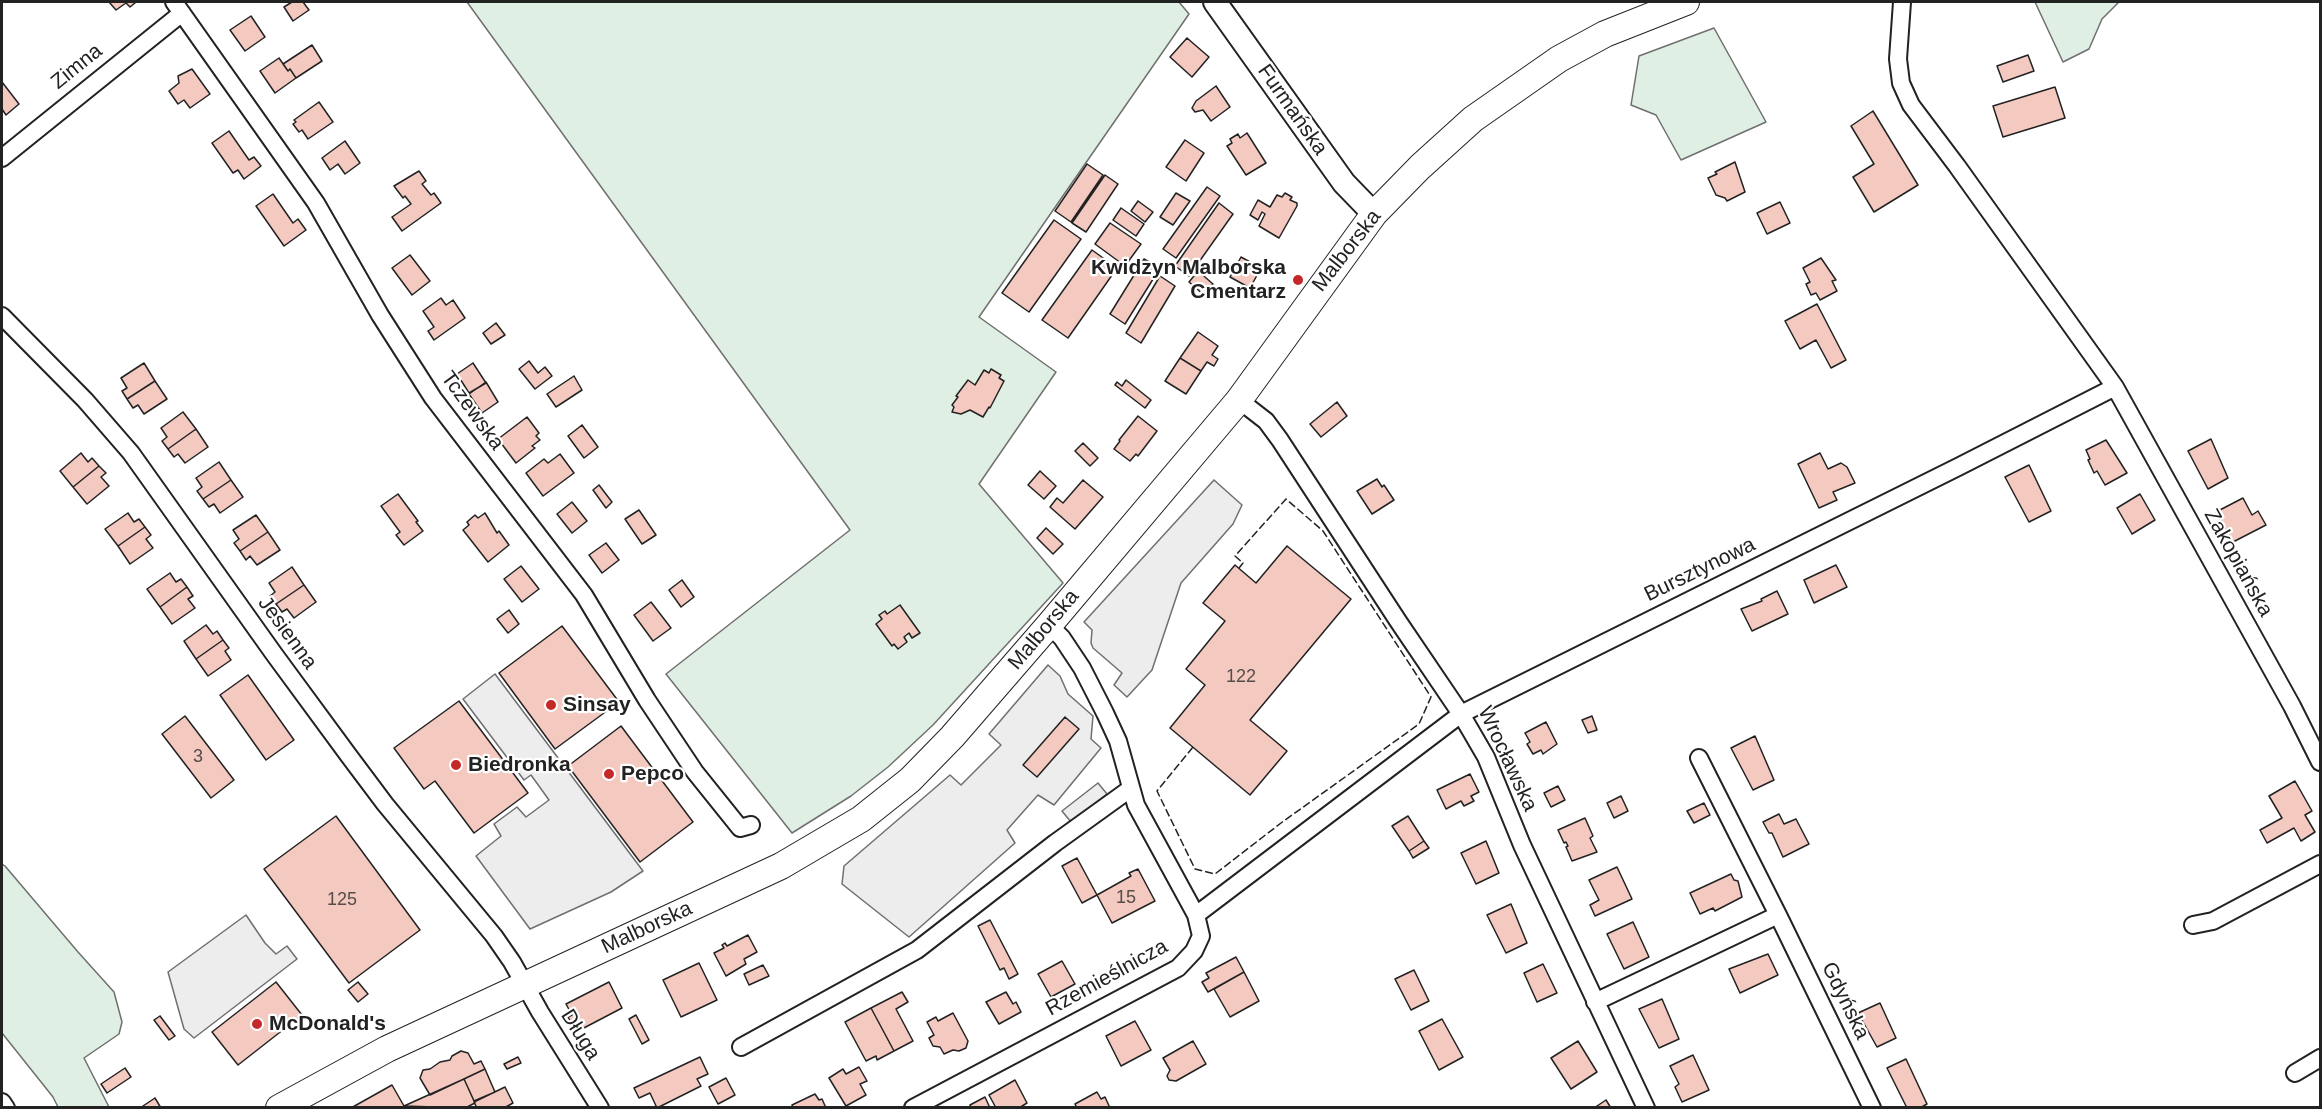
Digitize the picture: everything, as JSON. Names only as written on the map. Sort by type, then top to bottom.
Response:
[{"type":"main road","name":"Malborska","points":[[279,1107],[387,1049],[781,866],[861,819],[910,780],[952,737],[1049,625],[1239,400],[1374,214],[1420,167],[1473,119],[1559,59],[1605,34],[1686,2]]},
{"type":"street","name":"Furmańska","points":[[1215,2],[1344,183],[1374,214]]},
{"type":"street","name":"Zakopiańska","points":[[1902,2],[1898,59],[1901,83],[1911,105],[2115,387],[2292,706],[2320,762]]},
{"type":"street","name":"Zimna","points":[[2,158],[178,8]]},
{"type":"street","name":"Tczewska","points":[[178,8],[316,203],[380,315],[433,398],[584,595],[647,699],[695,772],[740,828],[751,825]]},
{"type":"street","name":"Jesienna","points":[[2,316],[85,400],[131,453],[274,654],[385,804],[494,936],[524,985]]},
{"type":"street","name":"Bursztynowa","points":[[1196,915],[1461,714],[2115,387]]},
{"type":"street","name":"Wrocławska","points":[[1239,400],[1266,421],[1280,440],[1461,714],[1486,757],[1522,845],[1646,1107]]},
{"type":"street","name":"Rzemieślnicza","points":[[913,1107],[1178,968],[1194,951],[1201,936],[1196,915],[1136,805],[1118,741],[1082,668],[1062,638],[1049,625]]},
{"type":"street","name":"Gdyńska","points":[[1699,758],[1872,1107]]},
{"type":"street","points":[[741,1047],[917,950],[1055,843],[1130,789]]},
{"type":"street","points":[[2193,925],[2212,921],[2320,864]]},
{"type":"street","points":[[1595,1002],[1778,915]]},
{"type":"street","name":"Długa","points":[[524,985],[600,1107]]},
{"type":"street","points":[[2295,1073],[2320,1058]]},
{"type":"street","points":[[2,1102],[6,1107]]},
{"type":"green space","points":[[467,2],[1179,2],[1189,14],[979,317],[1056,372],[979,484],[1063,583],[933,725],[888,767],[851,796],[792,833],[666,674],[850,530]]},
{"type":"green space","points":[[2035,2],[2119,2],[2102,19],[2089,49],[2063,62]]},
{"type":"green space","points":[[1714,28],[1766,122],[1681,160],[1656,115],[1631,105],[1639,56]]},
{"type":"green space","points":[[2,864],[114,992],[122,1022],[119,1034],[84,1058],[109,1107],[58,1107],[53,1097],[2,1033]]},
{"type":"shaded area","points":[[1214,480],[1242,505],[1233,524],[1181,583],[1152,670],[1127,697],[1114,685],[1122,673],[1093,648],[1092,630],[1084,622]]},
{"type":"shaded area","points":[[1048,665],[1060,676],[1068,694],[1093,716],[1091,739],[1101,748],[1054,805],[1038,795],[1007,830],[1015,843],[909,937],[842,884],[844,866],[950,775],[961,785],[1001,745],[989,734]]},
{"type":"shaded area","points":[[495,674],[643,871],[611,892],[530,929],[476,856],[501,836],[494,824],[517,807],[526,817],[549,800],[531,775],[524,780],[463,699]]},
{"type":"shaded area","points":[[1098,783],[1107,794],[1071,822],[1062,811]]},
{"type":"shaded area","points":[[246,915],[265,943],[276,954],[287,946],[297,959],[194,1038],[184,1029],[168,972]]},
{"type":"building","points":[[109,2],[135,3],[130,7],[126,3],[116,10]]},
{"type":"building","points":[[292,2],[303,2],[309,10],[293,21],[284,7]]},
{"type":"building","points":[[251,16],[265,37],[245,51],[230,30]]},
{"type":"building","points":[[1187,38],[1209,57],[1192,77],[1170,57]]},
{"type":"building","points":[[312,45],[322,61],[296,78],[283,64]]},
{"type":"building","points":[[2028,55],[2034,71],[2003,82],[1997,66]]},
{"type":"building","points":[[279,58],[296,78],[275,93],[260,71]]},
{"type":"building","points":[[192,69],[210,94],[190,108],[184,100],[178,104],[169,91],[179,83],[178,76]]},
{"type":"building","points":[[2,82],[19,104],[6,115],[2,109]]},
{"type":"building","points":[[1216,86],[1230,107],[1211,121],[1203,110],[1195,112],[1192,108],[1196,101]]},
{"type":"building","points":[[2055,87],[2065,118],[2003,137],[1993,106]]},
{"type":"building","points":[[319,102],[333,122],[308,139],[302,130],[299,132],[293,124],[296,122],[294,120]]},
{"type":"building","points":[[1873,111],[1918,185],[1874,212],[1853,177],[1874,164],[1851,126]]},
{"type":"building","points":[[229,131],[249,160],[254,157],[261,166],[244,179],[238,170],[233,173],[212,143]]},
{"type":"building","points":[[1247,133],[1266,163],[1246,175],[1227,146],[1232,143],[1230,139],[1238,134],[1240,138]]},
{"type":"building","points":[[1185,140],[1204,153],[1186,181],[1166,167]]},
{"type":"building","points":[[345,141],[360,163],[345,174],[338,164],[330,170],[322,158]]},
{"type":"building","points":[[1735,162],[1745,192],[1727,201],[1716,195],[1708,178]]},
{"type":"building","points":[[1087,164],[1103,175],[1071,222],[1055,211]]},
{"type":"building","points":[[419,171],[426,181],[422,184],[431,195],[434,193],[441,203],[402,231],[392,217],[411,204],[394,186]]},
{"type":"building","points":[[1105,175],[1118,184],[1086,232],[1072,223]]},
{"type":"building","points":[[1207,187],[1220,196],[1176,258],[1163,249]]},
{"type":"building","points":[[1176,193],[1190,201],[1173,225],[1160,217]]},
{"type":"building","points":[[1285,193],[1292,197],[1290,200],[1297,203],[1297,206],[1279,238],[1259,226],[1265,214],[1262,212],[1258,220],[1250,215],[1258,200],[1270,207],[1277,195],[1282,197]]},
{"type":"building","points":[[273,194],[293,223],[298,219],[306,230],[284,246],[256,206]]},
{"type":"building","points":[[1138,201],[1153,212],[1145,222],[1131,211]]},
{"type":"building","points":[[1780,202],[1790,223],[1767,234],[1757,213]]},
{"type":"building","points":[[1219,203],[1233,214],[1189,276],[1175,266]]},
{"type":"building","points":[[1121,208],[1144,224],[1136,236],[1113,220]]},
{"type":"building","points":[[1054,220],[1081,239],[1029,312],[1002,293]]},
{"type":"building","points":[[1110,223],[1141,244],[1125,266],[1095,244]]},
{"type":"building","points":[[1092,250],[1117,268],[1068,338],[1042,320]]},
{"type":"building","points":[[410,255],[430,281],[412,295],[392,268]]},
{"type":"building","points":[[1241,257],[1261,268],[1250,288],[1230,277]]},
{"type":"building","points":[[1821,258],[1836,280],[1832,281],[1837,291],[1820,300],[1816,293],[1811,295],[1806,284],[1810,282],[1803,268]]},
{"type":"building","points":[[1144,259],[1160,268],[1125,324],[1110,314]]},
{"type":"building","points":[[1198,271],[1213,284],[1204,295],[1189,282]]},
{"type":"building","points":[[1160,276],[1175,286],[1141,343],[1126,333]]},
{"type":"building","points":[[441,298],[446,305],[453,300],[465,318],[434,340],[428,331],[434,327],[423,311]]},
{"type":"building","points":[[1817,304],[1846,360],[1831,368],[1816,340],[1800,349],[1785,321]]},
{"type":"building","points":[[496,323],[505,335],[491,344],[483,333]]},
{"type":"building","points":[[1198,332],[1218,346],[1212,355],[1218,359],[1214,366],[1207,362],[1201,371],[1180,358]]},
{"type":"building","points":[[1180,358],[1201,371],[1186,394],[1165,381]]},
{"type":"building","points":[[529,361],[538,373],[545,367],[552,376],[535,389],[519,369]]},
{"type":"building","points":[[144,363],[155,381],[127,399],[122,391],[127,388],[121,378]]},
{"type":"building","points":[[473,363],[486,383],[469,393],[457,374]]},
{"type":"building","points":[[991,369],[1001,375],[999,378],[1004,381],[983,417],[970,410],[961,414],[952,412],[954,407],[952,405],[958,397],[956,396],[968,380],[975,385],[984,370],[989,373]]},
{"type":"building","points":[[574,376],[582,390],[556,407],[547,394]]},
{"type":"building","points":[[1126,380],[1151,400],[1145,408],[1115,385],[1117,382],[1122,386]]},
{"type":"building","points":[[155,381],[167,399],[144,414],[138,405],[133,408],[127,399]]},
{"type":"building","points":[[486,382],[498,402],[482,413],[469,394]]},
{"type":"building","points":[[1337,402],[1347,416],[1321,437],[1310,424]]},
{"type":"building","points":[[183,412],[196,429],[168,449],[162,441],[167,437],[161,428]]},
{"type":"building","points":[[1138,416],[1157,431],[1138,456],[1136,454],[1130,461],[1114,449]]},
{"type":"building","points":[[527,417],[539,433],[536,436],[540,440],[532,446],[535,448],[516,463],[498,439]]},
{"type":"building","points":[[582,425],[598,447],[584,458],[568,436]]},
{"type":"building","points":[[196,429],[208,447],[185,463],[178,454],[174,457],[168,449]]},
{"type":"building","points":[[2211,439],[2228,478],[2208,489],[2188,451]]},
{"type":"building","points":[[2106,440],[2127,473],[2105,485],[2097,471],[2094,473],[2086,450]]},
{"type":"building","points":[[1083,443],[1098,458],[1090,466],[1075,451]]},
{"type":"building","points":[[81,453],[88,462],[92,458],[99,466],[73,487],[60,471]]},
{"type":"building","points":[[1820,453],[1828,469],[1841,463],[1847,467],[1855,483],[1833,492],[1837,500],[1819,508],[1798,464]]},
{"type":"building","points":[[560,454],[574,473],[543,496],[526,473],[544,459],[548,463]]},
{"type":"building","points":[[219,462],[231,480],[203,499],[197,491],[202,487],[196,478]]},
{"type":"building","points":[[2029,465],[2051,511],[2029,522],[2005,477]]},
{"type":"building","points":[[99,466],[106,473],[101,477],[109,486],[87,504],[73,487]]},
{"type":"building","points":[[1040,471],[1056,486],[1044,499],[1028,485]]},
{"type":"building","points":[[1377,479],[1394,500],[1372,514],[1357,491]]},
{"type":"building","points":[[231,480],[243,497],[220,513],[214,504],[209,507],[203,499]]},
{"type":"building","points":[[1083,480],[1103,497],[1075,529],[1050,507],[1057,498],[1063,503]]},
{"type":"building","points":[[599,485],[612,502],[606,508],[593,490]]},
{"type":"building","points":[[398,494],[423,531],[404,545],[396,535],[400,532],[381,506]]},
{"type":"building","points":[[2140,494],[2155,520],[2132,534],[2117,508]]},
{"type":"building","points":[[2243,498],[2252,515],[2258,511],[2266,525],[2233,542],[2216,512]]},
{"type":"building","points":[[572,502],[587,521],[572,533],[557,514]]},
{"type":"building","points":[[639,510],[656,535],[642,544],[625,519]]},
{"type":"building","points":[[128,513],[134,522],[139,519],[145,527],[118,546],[105,529]]},
{"type":"building","points":[[485,513],[497,533],[499,531],[509,545],[488,562],[463,530],[469,525],[467,522],[475,515],[478,518]]},
{"type":"building","points":[[256,515],[268,532],[240,551],[234,543],[239,539],[233,530]]},
{"type":"building","points":[[145,527],[151,535],[146,539],[153,548],[130,564],[118,546]]},
{"type":"building","points":[[1046,528],[1063,544],[1053,554],[1037,538]]},
{"type":"building","points":[[268,532],[280,550],[257,565],[250,556],[246,560],[240,551]]},
{"type":"building","points":[[606,543],[619,560],[602,573],[589,555]]},
{"type":"building","points":[[1287,546],[1351,599],[1250,720],[1287,751],[1250,795],[1170,728],[1205,685],[1186,669],[1225,621],[1203,603],[1235,565],[1256,583]]},
{"type":"building","points":[[1836,565],[1847,587],[1814,603],[1804,580]]},
{"type":"building","points":[[521,566],[539,589],[522,602],[504,579]]},
{"type":"building","points":[[292,567],[304,585],[276,604],[270,596],[275,592],[269,583]]},
{"type":"building","points":[[170,573],[176,582],[181,579],[187,587],[160,607],[147,589]]},
{"type":"building","points":[[682,580],[694,597],[681,607],[669,590]]},
{"type":"building","points":[[304,585],[316,602],[294,618],[287,609],[282,612],[276,604]]},
{"type":"building","points":[[187,587],[193,596],[188,599],[195,608],[172,624],[160,607]]},
{"type":"building","points":[[1777,591],[1788,614],[1752,631],[1741,609],[1762,601],[1761,599]]},
{"type":"building","points":[[651,602],[671,628],[653,641],[634,615]]},
{"type":"building","points":[[900,605],[920,633],[912,638],[909,633],[904,637],[907,642],[898,649],[894,644],[892,646],[876,624],[882,619],[879,615],[885,611],[887,614]]},
{"type":"building","points":[[509,610],[519,624],[508,633],[497,619]]},
{"type":"building","points":[[206,625],[213,634],[217,631],[223,640],[196,659],[184,641]]},
{"type":"building","points":[[562,626],[619,702],[555,749],[499,673]]},
{"type":"building","points":[[223,640],[229,648],[225,651],[231,660],[208,676],[196,659]]},
{"type":"building","points":[[248,675],[294,740],[266,760],[220,695]]},
{"type":"building","name":"Biedronka","points":[[459,701],[528,793],[474,833],[435,781],[424,789],[394,748]]},
{"type":"building","points":[[185,716],[234,780],[211,798],[162,734]]},
{"type":"building","points":[[1592,716],[1597,730],[1588,733],[1582,720]]},
{"type":"building","points":[[1065,717],[1079,729],[1037,777],[1023,765]]},
{"type":"building","points":[[1546,722],[1557,744],[1543,754],[1541,750],[1533,754],[1527,744],[1530,742],[1525,733]]},
{"type":"building","points":[[621,726],[693,822],[640,862],[568,766]]},
{"type":"building","points":[[1755,736],[1774,780],[1753,790],[1731,748]]},
{"type":"building","points":[[1470,774],[1479,792],[1471,796],[1474,801],[1464,806],[1461,801],[1446,809],[1437,790]]},
{"type":"building","points":[[2295,781],[2312,811],[2305,815],[2315,832],[2301,841],[2294,828],[2267,843],[2260,830],[2282,818],[2269,796]]},
{"type":"building","points":[[1558,786],[1565,800],[1551,807],[1544,793]]},
{"type":"building","points":[[1621,796],[1628,811],[1614,818],[1607,803]]},
{"type":"building","points":[[1704,803],[1710,815],[1694,823],[1687,811]]},
{"type":"building","points":[[1779,814],[1784,824],[1796,819],[1809,844],[1783,857],[1772,833],[1769,833],[1763,822]]},
{"type":"building","points":[[336,816],[420,930],[349,983],[264,869]]},
{"type":"building","points":[[1408,816],[1424,841],[1409,851],[1392,826]]},
{"type":"building","points":[[1585,818],[1593,836],[1590,838],[1597,852],[1572,861],[1566,847],[1568,846],[1566,842],[1564,843],[1558,830]]},
{"type":"building","points":[[1424,841],[1429,848],[1413,858],[1409,851]]},
{"type":"building","points":[[1486,841],[1499,873],[1476,884],[1461,853]]},
{"type":"building","points":[[1077,858],[1097,895],[1082,903],[1062,866]]},
{"type":"building","points":[[1617,867],[1632,899],[1595,916],[1590,905],[1599,900],[1589,880]]},
{"type":"building","points":[[1138,869],[1155,901],[1112,923],[1097,895],[1131,876],[1129,873]]},
{"type":"building","points":[[1731,874],[1734,880],[1738,881],[1742,897],[1715,911],[1713,908],[1700,914],[1690,893]]},
{"type":"building","points":[[1511,904],[1527,943],[1506,953],[1487,915]]},
{"type":"building","points":[[990,920],[1018,974],[1009,979],[1004,968],[1000,970],[978,926]]},
{"type":"building","points":[[1633,922],[1649,957],[1624,969],[1607,934]]},
{"type":"building","points":[[748,935],[757,952],[744,959],[746,964],[726,976],[714,953],[724,948],[722,945],[725,943],[727,946]]},
{"type":"building","points":[[1768,954],[1778,975],[1740,993],[1729,969]]},
{"type":"building","points":[[1236,957],[1244,972],[1208,992],[1202,982],[1209,978],[1206,973]]},
{"type":"building","points":[[1062,961],[1075,984],[1051,997],[1038,974]]},
{"type":"building","points":[[699,963],[717,1000],[681,1017],[663,980]]},
{"type":"building","points":[[1543,964],[1557,993],[1537,1002],[1524,973]]},
{"type":"building","points":[[763,965],[769,976],[749,985],[744,974]]},
{"type":"building","points":[[1414,970],[1429,1001],[1411,1010],[1395,979]]},
{"type":"building","points":[[1244,972],[1259,1001],[1230,1017],[1214,989]]},
{"type":"building","name":"McDonald's","points":[[276,982],[302,1015],[238,1065],[212,1032]]},
{"type":"building","points":[[358,982],[368,994],[358,1002],[348,990]]},
{"type":"building","points":[[609,982],[622,1008],[580,1030],[578,1026],[574,1028],[568,1017],[572,1015],[566,1004]]},
{"type":"building","points":[[902,992],[908,1002],[896,1009],[913,1041],[894,1051],[871,1008]]},
{"type":"building","points":[[1006,992],[1013,1004],[1016,1002],[1021,1012],[999,1024],[986,1002]]},
{"type":"building","points":[[1662,999],[1679,1039],[1659,1048],[1639,1009]]},
{"type":"building","points":[[1880,1003],[1896,1038],[1877,1047],[1858,1013]]},
{"type":"building","points":[[871,1008],[894,1051],[877,1060],[876,1056],[866,1061],[845,1022]]},
{"type":"building","points":[[953,1013],[968,1041],[966,1048],[944,1054],[940,1047],[933,1046],[929,1038],[934,1035],[927,1022],[936,1017],[938,1021]]},
{"type":"building","points":[[636,1015],[649,1040],[642,1044],[629,1019]]},
{"type":"building","points":[[160,1016],[175,1036],[169,1040],[154,1020]]},
{"type":"building","points":[[1442,1019],[1463,1057],[1439,1070],[1419,1031]]},
{"type":"building","points":[[1135,1021],[1151,1050],[1121,1066],[1106,1036]]},
{"type":"building","points":[[1193,1041],[1206,1064],[1176,1081],[1169,1080],[1167,1076],[1170,1070],[1163,1058]]},
{"type":"building","points":[[1578,1041],[1597,1072],[1571,1089],[1551,1058]]},
{"type":"building","points":[[461,1051],[468,1053],[474,1064],[481,1061],[485,1069],[430,1095],[420,1078],[423,1070],[450,1060],[452,1056]]},
{"type":"building","points":[[1693,1055],[1709,1090],[1682,1102],[1675,1087],[1679,1084],[1670,1066]]},
{"type":"building","points":[[518,1057],[521,1063],[507,1069],[504,1064]]},
{"type":"building","points":[[700,1057],[708,1074],[697,1079],[701,1086],[657,1108],[650,1093],[639,1098],[634,1088]]},
{"type":"building","points":[[1906,1059],[1927,1104],[1920,1108],[1907,1108],[1887,1068]]},
{"type":"building","points":[[859,1067],[867,1081],[860,1084],[866,1095],[846,1106],[829,1078],[843,1069],[846,1074]]},
{"type":"building","points":[[125,1068],[131,1077],[107,1093],[101,1084]]},
{"type":"building","points":[[485,1069],[495,1092],[474,1101],[464,1079]]},
{"type":"building","points":[[726,1078],[735,1095],[718,1104],[709,1087]]},
{"type":"building","points":[[464,1079],[475,1103],[465,1108],[404,1106]]},
{"type":"building","points":[[1015,1080],[1027,1103],[1019,1108],[996,1108],[989,1095]]},
{"type":"building","points":[[392,1085],[404,1106],[401,1108],[351,1108]]},
{"type":"building","points":[[505,1087],[513,1103],[504,1108],[477,1108],[474,1102]]},
{"type":"building","points":[[1097,1092],[1101,1099],[1105,1097],[1110,1108],[1077,1108],[1075,1104]]},
{"type":"building","points":[[815,1094],[819,1100],[822,1099],[826,1108],[793,1108],[792,1105]]},
{"type":"building","points":[[985,1097],[990,1108],[971,1108],[970,1105]]},
{"type":"building","points":[[155,1098],[161,1108],[140,1108]]},
{"type":"building","points":[[1606,1100],[1611,1108],[1594,1108]]},
{"type":"fence","points":[[1193,747],[1157,791],[1195,869],[1215,874],[1281,823],[1419,724],[1431,697],[1323,531],[1286,499],[1235,556],[1243,563],[1239,568]]},
{"type":"place","name":"Kwidzyn Malborska Cmentarz","points":[[1298,280]]},
{"type":"place","name":"Sinsay","points":[[551,705]]},
{"type":"place","name":"Biedronka","points":[[456,765]]},
{"type":"place","name":"Pepco","points":[[609,774]]},
{"type":"place","name":"McDonald's","points":[[257,1024]]}]
